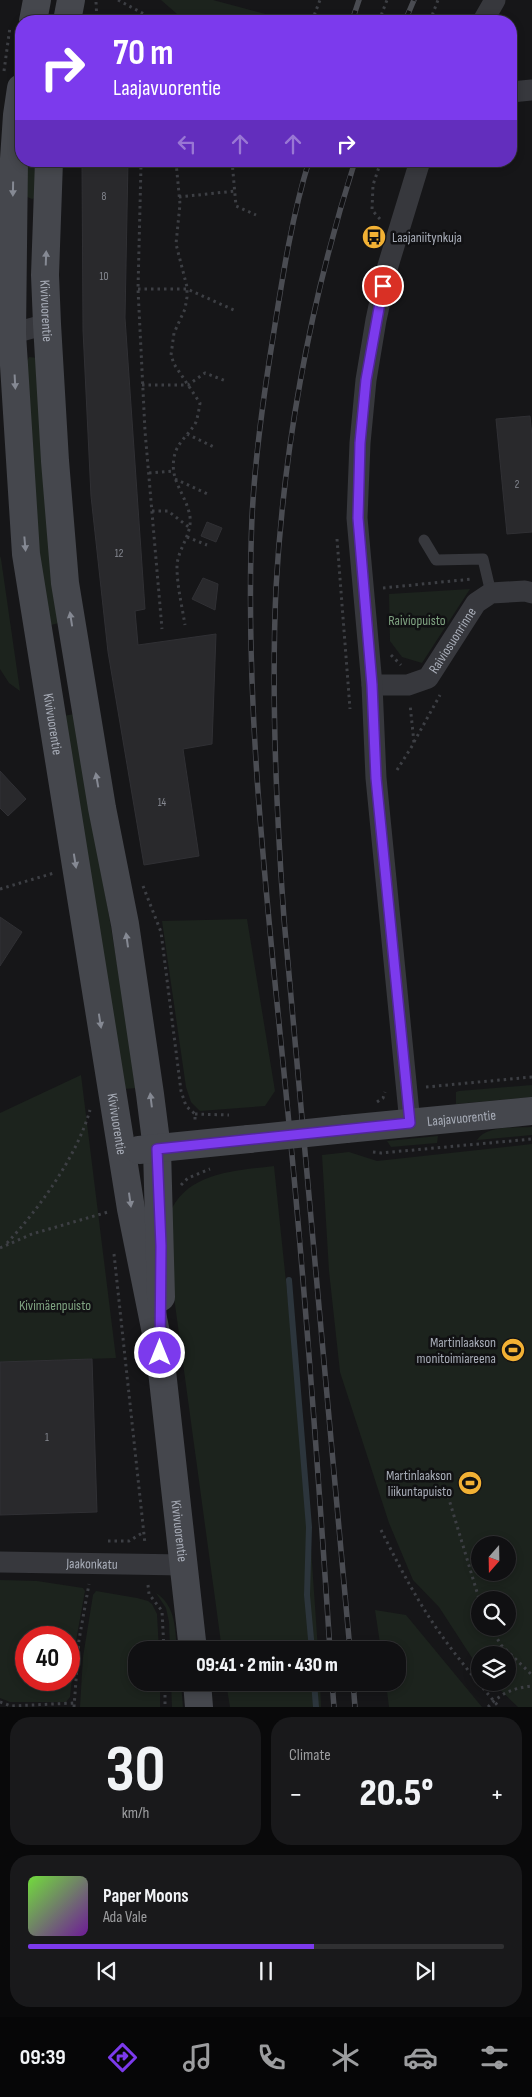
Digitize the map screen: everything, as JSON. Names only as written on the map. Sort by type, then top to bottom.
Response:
[{"type":"street","points":[[27,15],[37,0]]},
{"type":"street","points":[[68,15],[71,0]]},
{"type":"street","points":[[486,15],[495,0]]},
{"type":"street","name":"Kivivuorentie","points":[[7,76],[15,107]]},
{"type":"street","points":[[517,91],[532,90]]},
{"type":"street","name":"Kivivuorentie","points":[[15,144],[6,335],[26,554],[109,1080],[123,1151],[131,1210],[160,1353],[192,1641]]},
{"type":"street","name":"Kivivuorentie","points":[[49,167],[46,275],[47,324],[65,583],[102,808],[125,924],[157,1149],[161,1246],[160,1353]]},
{"type":"street","points":[[410,1123],[418,1085],[376,778],[372,685],[362,590],[358,518],[360,443],[366,380],[376,320],[387,269],[418,167]]},
{"type":"street","points":[[6,335],[47,324]]},
{"type":"street","points":[[489,585],[532,593]]},
{"type":"street","name":"Raiviosuonrinne","points":[[372,685],[408,685],[428,678],[489,585]]},
{"type":"street","name":"Laajavuorentie","points":[[123,1151],[157,1149],[244,1128],[346,1129],[532,1111]]},
{"type":"street","name":"Jaakonkatu","points":[[0,1562],[184,1564]]},
{"type":"street","points":[[197,1691],[199,1707]]},
{"type":"lane","points":[[424,540],[436,560],[483,559],[489,585]]},
{"type":"path","points":[[96,0],[97,15]]},
{"type":"path","points":[[118,0],[146,15]]},
{"type":"path","points":[[314,15],[320,0]]},
{"type":"path","points":[[381,15],[387,0]]},
{"type":"path","points":[[432,15],[438,0]]},
{"type":"path","points":[[7,76],[15,48]]},
{"type":"path","points":[[141,167],[138,289],[142,385],[162,628]]},
{"type":"path","points":[[176,167],[179,197],[176,244],[187,289],[185,308],[174,333],[171,355],[174,364],[200,403],[195,422],[178,445],[174,456],[174,479],[189,512],[190,528],[178,556],[177,568],[185,624]]},
{"type":"path","points":[[233,167],[236,206],[256,215]]},
{"type":"path","points":[[379,167],[374,185],[372,210],[380,219]]},
{"type":"path","points":[[179,197],[235,192]]},
{"type":"path","points":[[138,289],[187,289],[236,311]]},
{"type":"path","points":[[142,385],[188,385],[205,373],[226,381]]},
{"type":"path","points":[[187,434],[216,448]]},
{"type":"path","points":[[149,474],[173,471]]},
{"type":"path","points":[[174,479],[210,495]]},
{"type":"path","points":[[152,510],[168,511],[190,528]]},
{"type":"path","points":[[187,537],[207,545]]},
{"type":"path","points":[[340,592],[489,585]]},
{"type":"path","points":[[384,649],[405,669],[414,743],[393,776]]},
{"type":"path","points":[[0,889],[59,871]]},
{"type":"path","points":[[139,880],[161,932],[181,1091],[186,1106],[195,1114],[244,1128]]},
{"type":"path","points":[[368,1104],[376,1103],[383,1098],[386,1091],[418,1085],[532,1077]]},
{"type":"path","points":[[6,1245],[29,1220],[69,1159],[85,1128],[92,1102]]},
{"type":"path","points":[[381,1153],[532,1139]]},
{"type":"path","points":[[0,1248],[60,1225],[110,1212]]},
{"type":"path","points":[[114,1250],[149,1594],[162,1611],[164,1641]]},
{"type":"path","points":[[448,1496],[477,1591]]},
{"type":"path","points":[[381,1530],[403,1574],[434,1624],[467,1669],[499,1707]]},
{"type":"path","points":[[0,1702],[11,1706],[74,1705],[79,1640],[89,1584]]},
{"type":"path","points":[[496,1636],[501,1645],[532,1675]]},
{"type":"path","points":[[488,1707],[514,1688],[532,1686]]},
{"type":"path","points":[[165,1691],[165,1707]]},
{"type":"green space","points":[[161,0],[213,0],[269,15],[178,15]]},
{"type":"green space","points":[[25,167],[38,167],[35,198],[32,199],[25,196]]},
{"type":"green space","points":[[29,357],[38,358],[59,623],[51,625],[38,553],[27,361]]},
{"type":"green space","points":[[0,556],[20,691],[9,683],[0,669]]},
{"type":"green space","name":"Raiviopuisto","points":[[470,589],[422,663],[402,657],[390,641],[389,594]]},
{"type":"green space","points":[[75,714],[138,1088],[123,1089],[62,716]]},
{"type":"green space","points":[[247,919],[275,1091],[265,1106],[200,1111],[191,1102],[186,1087],[162,921]]},
{"type":"green space","name":"Kivimäenpuisto","points":[[81,1075],[116,1358],[0,1362],[0,1113]]},
{"type":"green space","points":[[532,1085],[532,1097],[456,1104],[456,1092],[459,1091]]},
{"type":"green space","points":[[532,1127],[532,1135],[477,1140],[482,1135],[495,1130]]},
{"type":"green space","points":[[438,1136],[437,1143],[391,1147],[387,1141]]},
{"type":"green space","name":"Martinlaakson liikuntapuisto","points":[[532,1144],[532,1707],[518,1707],[501,1691],[516,1691],[516,1646],[471,1646],[471,1656],[439,1607],[413,1580],[389,1523],[340,1372],[329,1271],[322,1155],[349,1152],[377,1161]]},
{"type":"green space","points":[[274,1166],[306,1475],[317,1641],[221,1641],[174,1297],[169,1215],[177,1201],[187,1190],[199,1182],[213,1176]]},
{"type":"green space","points":[[0,1580],[37,1581],[83,1588],[85,1591],[79,1626],[15,1626],[15,1691],[71,1691],[70,1697],[66,1702],[10,1702],[0,1698]]},
{"type":"green space","points":[[96,1591],[137,1598],[152,1604],[157,1614],[158,1641],[128,1641],[128,1691],[160,1691],[160,1707],[80,1707],[83,1657],[93,1595]]},
{"type":"green space","points":[[156,1593],[163,1598],[171,1611],[176,1641],[170,1641],[166,1608]]},
{"type":"green space","points":[[375,1610],[406,1615],[482,1707],[389,1707],[387,1691],[406,1691],[406,1641],[380,1641]]},
{"type":"green space","points":[[171,1691],[182,1691],[183,1707],[172,1707]]},
{"type":"green space","points":[[227,1691],[320,1691],[321,1707],[230,1707]]},
{"type":"building","points":[[82,167],[128,167],[125,318],[145,609],[135,611],[138,645],[216,634],[212,744],[183,749],[199,856],[144,865],[108,652],[91,496],[83,330]]},
{"type":"building","points":[[530,416],[532,436],[532,532],[507,534],[496,419]]},
{"type":"building","points":[[207,522],[222,528],[216,542],[201,536]]},
{"type":"building","points":[[203,578],[218,584],[215,610],[192,599]]},
{"type":"building","points":[[0,771],[26,799],[8,816],[0,808]]},
{"type":"building","points":[[0,917],[22,932],[0,966]]},
{"type":"building","points":[[92,1359],[97,1512],[0,1515],[0,1362]]},
{"type":"waterway","points":[[289,1280],[309,1527],[307,1595],[311,1641]]},
{"type":"waterway","points":[[315,1691],[316,1707]]},
{"type":"railway","points":[[354,15],[359,0]]},
{"type":"railway","points":[[408,15],[414,0]]},
{"type":"railway","points":[[307,167],[293,224],[285,267],[258,447],[252,517],[250,590],[251,664],[259,810],[300,1240],[329,1641]]},
{"type":"railway","points":[[349,1641],[284,919],[277,794],[274,671],[276,588],[280,534],[293,426],[302,372],[325,266],[353,167]]},
{"type":"railway","points":[[333,1691],[334,1707]]},
{"type":"railway","points":[[354,1691],[355,1707]]},
{"type":"place","name":"Laajaniitynkuja","points":[[374,237]]},
{"type":"place","name":"Martinlaakson monitoimiareena","points":[[513,1350]]},
{"type":"place","name":"Martinlaakson liikuntapuisto","points":[[470,1483]]},
{"type":"route","points":[[160,1353],[161,1246],[157,1149],[410,1123],[376,778],[372,685],[362,590],[358,518],[360,443],[366,380],[383,286]]}]
